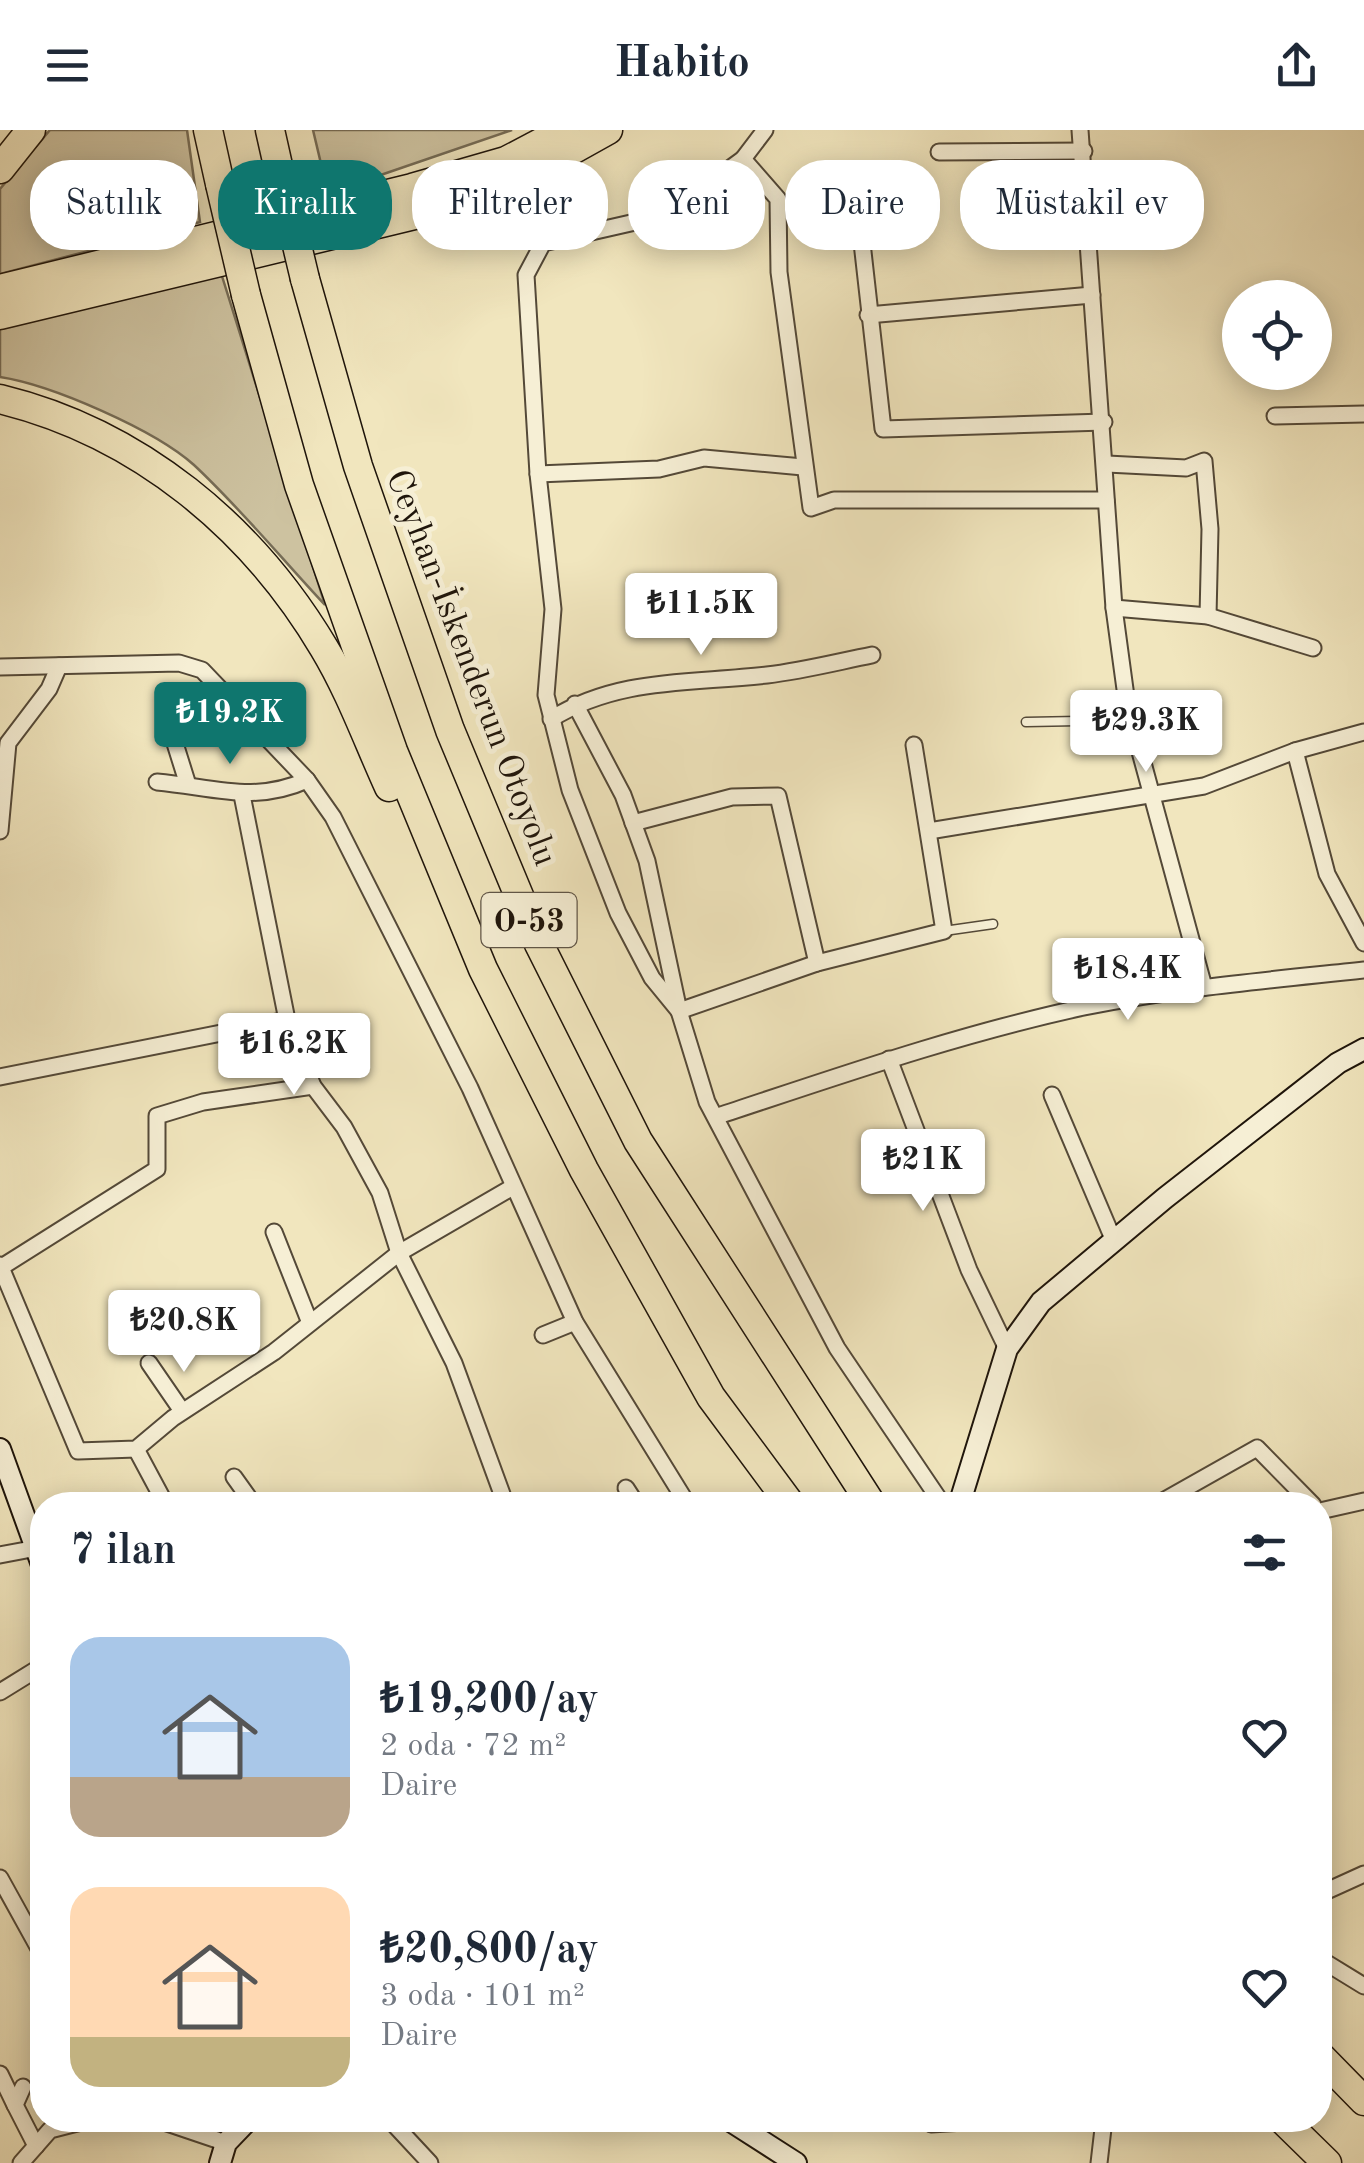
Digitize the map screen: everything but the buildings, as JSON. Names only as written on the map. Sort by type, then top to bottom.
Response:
[{"type":"highway","points":[[0,169],[31,130]]},
{"type":"highway","name":"O-53","points":[[208,130],[246,294],[299,485],[393,751],[483,969],[584,1170],[710,1397],[781,1492]]},
{"type":"highway","name":"Ceyhan-İskenderun Otoyolu","points":[[270,130],[306,280],[358,466],[450,730],[539,944],[638,1141],[864,1492]]},
{"type":"highway","points":[[0,289],[412,188],[506,160],[565,130]]},
{"type":"highway","points":[[0,315],[419,214],[513,183],[608,130]]},
{"type":"highway","points":[[0,399],[33,407],[103,437],[179,481],[236,531],[283,586],[326,651],[476,976],[584,1170]]},
{"type":"highway","points":[[1332,2068],[1364,2101]]},
{"type":"highway","points":[[1294,2132],[1326,2163]]},
{"type":"street","points":[[679,1010],[652,978],[618,913],[570,790],[546,694],[553,608],[538,474],[526,275],[542,243],[666,215],[742,159],[764,130]]},
{"type":"street","points":[[1080,130],[1107,464],[1114,608],[1132,725],[1204,987]]},
{"type":"street","points":[[939,152],[1084,151]]},
{"type":"street","points":[[742,159],[778,199],[779,272],[811,508],[834,500],[1106,500]]},
{"type":"street","points":[[862,250],[883,429],[1104,422]]},
{"type":"street","points":[[868,315],[1092,294]]},
{"type":"street","points":[[1275,416],[1364,414]]},
{"type":"street","points":[[538,474],[659,469],[704,458],[803,467]]},
{"type":"street","points":[[1107,464],[1186,468],[1204,461],[1210,530],[1208,616]]},
{"type":"street","points":[[1114,608],[1208,616],[1313,648]]},
{"type":"street","points":[[552,719],[574,704],[627,687],[770,674],[872,655]]},
{"type":"street","points":[[0,667],[179,664],[202,670],[307,780],[333,817],[470,1088],[511,1188],[575,1322],[680,1492]]},
{"type":"street","points":[[0,830],[8,742],[49,689],[60,666]]},
{"type":"street","points":[[574,704],[633,823],[647,861],[679,1010],[707,1102],[718,1116],[837,1348],[934,1492]]},
{"type":"street","points":[[929,831],[1204,786],[1295,751],[1364,732]]},
{"type":"street","points":[[173,737],[188,785]]},
{"type":"street","points":[[679,1010],[817,963],[944,931],[914,745]]},
{"type":"street","points":[[1295,751],[1327,874],[1364,943]]},
{"type":"street","points":[[157,782],[242,795],[278,794],[307,780]]},
{"type":"street","points":[[242,795],[287,1020],[313,1086],[344,1127],[380,1193],[400,1253],[454,1362],[501,1492]]},
{"type":"street","points":[[633,823],[732,797],[778,796],[817,963]]},
{"type":"street","points":[[718,1116],[888,1059],[1086,1007],[1204,987],[1364,970]]},
{"type":"street","points":[[0,1077],[287,1020]]},
{"type":"street","points":[[963,1492],[1007,1349],[1042,1302],[1114,1240],[1338,1064],[1364,1049]]},
{"type":"street","points":[[888,1059],[969,1270],[1007,1349]]},
{"type":"street","points":[[313,1086],[203,1102],[158,1116],[157,1169],[0,1267],[78,1451],[136,1449],[182,1411],[310,1323],[400,1253],[511,1188]]},
{"type":"street","points":[[1052,1095],[1114,1240]]},
{"type":"street","points":[[274,1232],[310,1323]]},
{"type":"street","points":[[543,1335],[575,1322]]},
{"type":"street","points":[[149,1364],[182,1411]]},
{"type":"street","points":[[1179,1492],[1257,1448],[1301,1492]]},
{"type":"street","points":[[0,1449],[30,1529]]},
{"type":"street","points":[[136,1449],[159,1492]]},
{"type":"street","points":[[234,1477],[245,1492]]},
{"type":"street","points":[[1290,1481],[1291,1492]]},
{"type":"street","points":[[626,1488],[629,1492]]},
{"type":"street","points":[[1332,1508],[1364,1501]]},
{"type":"street","points":[[0,1556],[30,1556]]},
{"type":"street","points":[[0,1692],[30,1673]]},
{"type":"street","points":[[1332,1889],[1364,1874]]},
{"type":"street","points":[[0,1878],[30,1932]]},
{"type":"street","points":[[1332,1966],[1364,1986]]},
{"type":"street","points":[[0,2074],[36,2146]]},
{"type":"street","points":[[15,2104],[22,2087]]},
{"type":"street","points":[[21,2163],[48,2132]]},
{"type":"street","points":[[182,2132],[223,2153],[239,2132]]},
{"type":"street","points":[[401,2132],[430,2163]]},
{"type":"street","points":[[747,2132],[789,2161]]},
{"type":"street","points":[[1099,2163],[1103,2132]]},
{"type":"lane","points":[[1026,722],[1132,725],[1214,719]]},
{"type":"lane","points":[[944,931],[993,924]]},
{"type":"shaded area","points":[[50,130],[187,130],[191,160],[30,160],[30,250],[92,250],[0,274],[0,189]]},
{"type":"shaded area","points":[[313,130],[512,130],[424,160],[412,160],[412,164],[392,171],[392,160],[320,160]]},
{"type":"shaded area","points":[[221,273],[325,605],[228,499],[177,451],[102,411],[47,389],[0,377],[0,325]]}]
